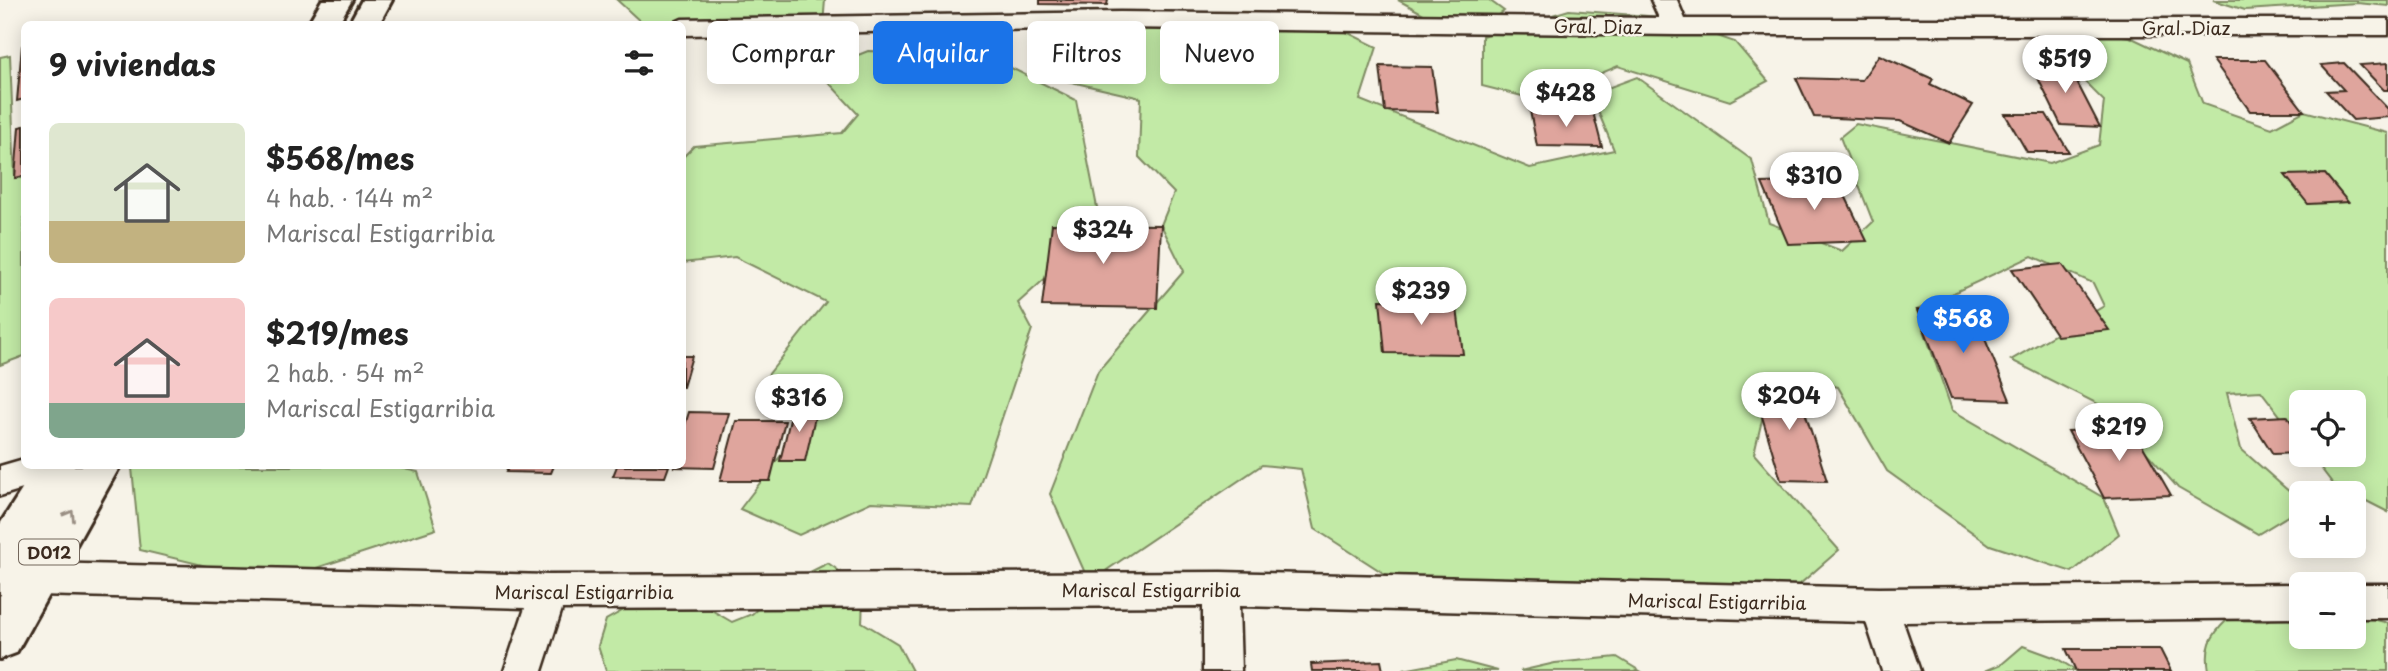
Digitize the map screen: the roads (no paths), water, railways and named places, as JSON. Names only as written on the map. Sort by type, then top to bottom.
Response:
[{"type":"main road","points":[[325,21],[337,0]]},
{"type":"main road","points":[[366,21],[377,0]]},
{"type":"main road","name":"D012","points":[[0,638],[11,572],[58,469]]},
{"type":"main road","name":"D012","points":[[11,572],[97,469]]},
{"type":"street","points":[[1664,0],[1676,27]]},
{"type":"street","name":"Gral. Diaz","points":[[686,27],[1120,10],[1676,27],[2388,27]]},
{"type":"street","points":[[0,481],[42,469]]},
{"type":"street","name":"Mariscal Estigarribia","points":[[11,572],[549,592],[1221,589],[1879,605],[2289,601]]},
{"type":"street","points":[[1221,589],[1222,671]]},
{"type":"street","points":[[523,671],[549,592]]},
{"type":"street","points":[[2366,601],[2388,600]]},
{"type":"street","points":[[1879,605],[1901,671]]}]
